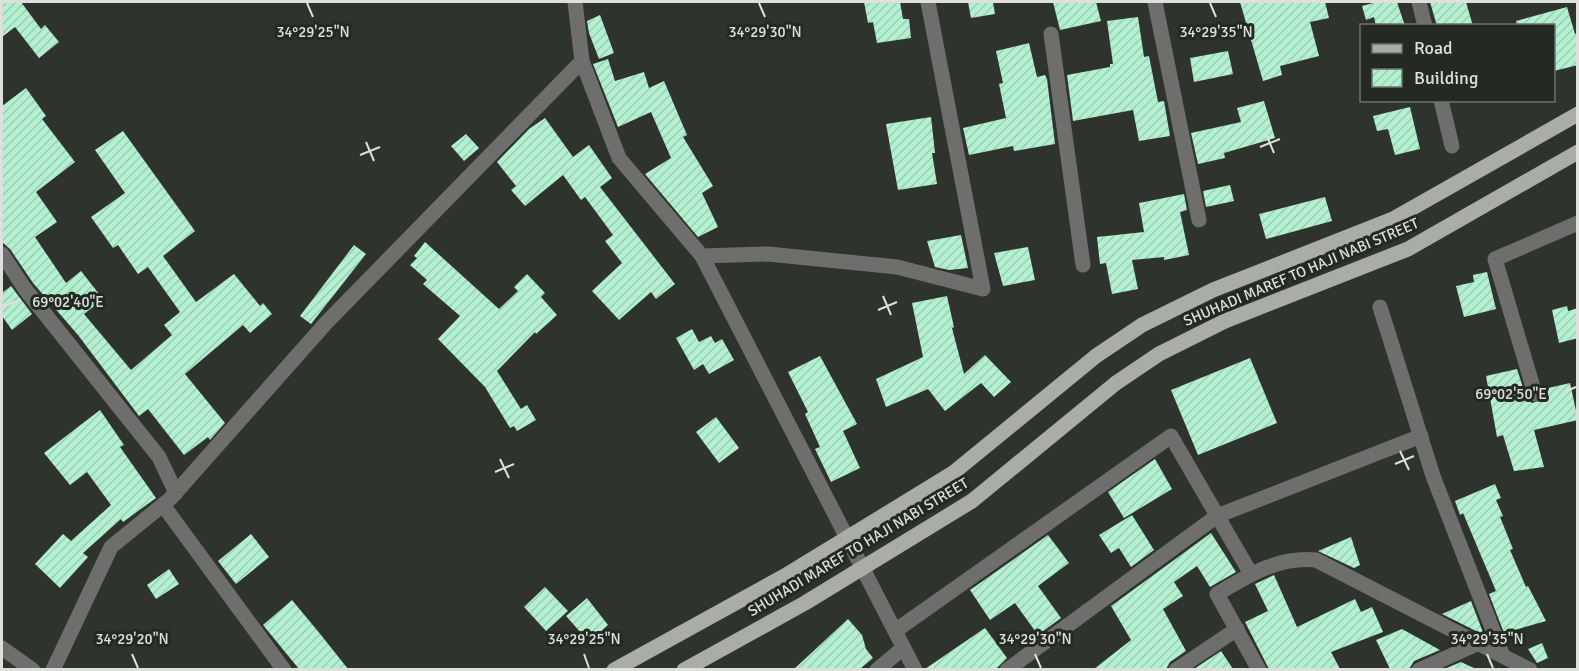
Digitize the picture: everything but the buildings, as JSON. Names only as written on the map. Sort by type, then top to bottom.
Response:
[{"type":"main road","points":[[614,669],[788,574],[953,473],[1096,357],[1142,325],[1213,290],[1393,219],[1578,114]]},
{"type":"main road","name":"SHUHADI MAREF TO HAJI NABI STREET","points":[[684,669],[863,567],[972,501],[1116,383],[1159,354],[1225,321],[1408,249],[1578,152]]},
{"type":"street","points":[[575,2],[582,61],[619,158],[702,256],[915,669]]},
{"type":"street","points":[[702,256],[768,254],[897,267],[984,289],[928,2]]},
{"type":"street","points":[[1155,2],[1199,220]]},
{"type":"street","points":[[1419,2],[1424,24]]},
{"type":"street","points":[[1052,34],[1083,265]]},
{"type":"street","points":[[53,669],[111,547],[176,493],[326,323],[582,61]]},
{"type":"street","points":[[1441,102],[1452,146]]},
{"type":"street","points":[[1535,394],[1495,259],[1576,228]]},
{"type":"street","points":[[2,254],[25,289],[159,457],[176,493]]},
{"type":"street","points":[[1380,307],[1433,476],[1503,656]]},
{"type":"street","points":[[895,631],[1171,436],[1251,574]]},
{"type":"street","points":[[1007,669],[1217,516],[1421,436]]},
{"type":"street","points":[[163,505],[284,669]]},
{"type":"street","points":[[1259,669],[1218,594],[1251,574],[1296,558],[1316,560],[1530,669]]},
{"type":"street","points":[[1176,669],[1237,629]]},
{"type":"street","points":[[1419,669],[1479,643]]},
{"type":"street","points":[[2,648],[33,669]]},
{"type":"street","points":[[877,669],[903,648]]}]
